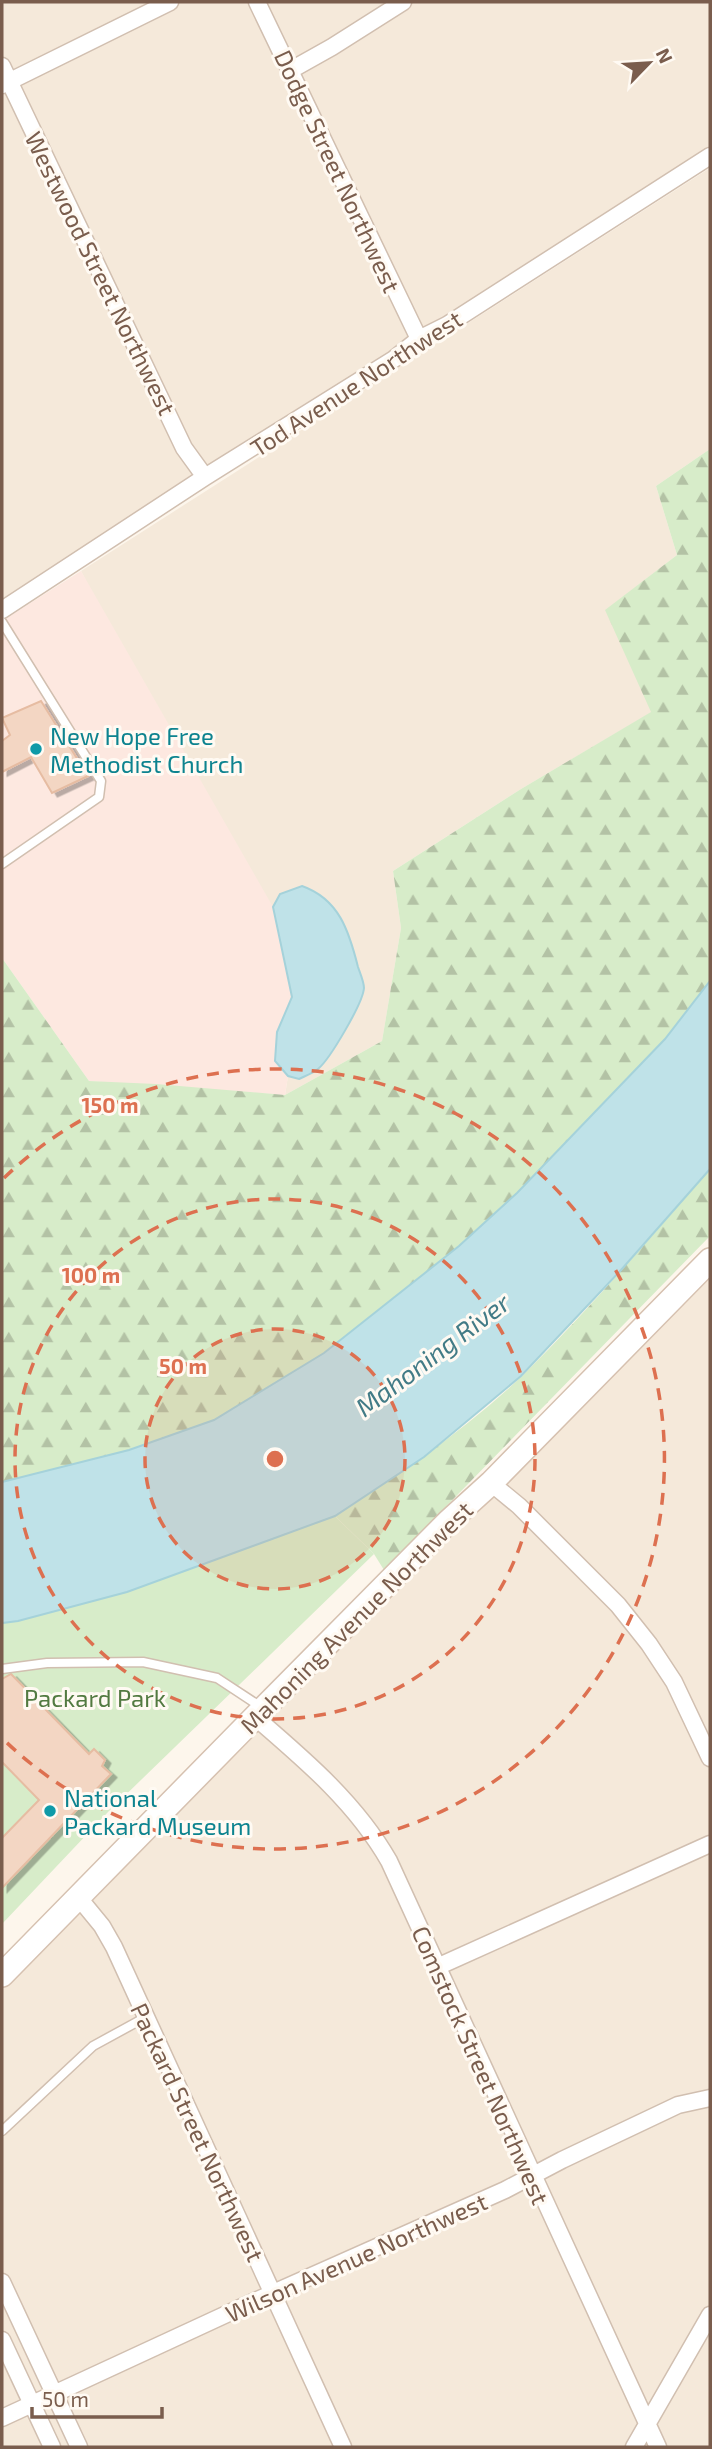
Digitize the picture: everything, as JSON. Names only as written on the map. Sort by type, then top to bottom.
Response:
[{"type":"main road","name":"Mahoning Avenue Northwest","points":[[2,1975],[448,1522],[706,1272]]},
{"type":"street","points":[[4,78],[170,2]]},
{"type":"street","name":"Dodge Street Northwest","points":[[257,2],[419,339]]},
{"type":"street","points":[[290,70],[403,2]]},
{"type":"street","name":"Westwood Street Northwest","points":[[4,78],[184,448],[205,477]]},
{"type":"street","name":"Tod Avenue Northwest","points":[[2,610],[205,477],[383,366],[419,339],[447,325],[710,156]]},
{"type":"street","points":[[491,1483],[519,1506],[618,1605],[649,1643],[674,1682],[710,1758]]},
{"type":"street","name":"Comstock Street Northwest","points":[[259,1713],[362,1817],[389,1861],[658,2447]]},
{"type":"street","points":[[437,1968],[710,1844]]},
{"type":"street","name":"Packard Street Northwest","points":[[79,1898],[102,1926],[114,1947],[343,2447]]},
{"type":"street","name":"Wilson Avenue Northwest","points":[[2,2418],[532,2176],[678,2105],[710,2098]]},
{"type":"street","points":[[2,2282],[79,2447]]},
{"type":"street","points":[[634,2447],[710,2315]]},
{"type":"street","points":[[2,2340],[52,2447]]},
{"type":"lane","points":[[2,622],[101,781],[99,797],[2,864]]},
{"type":"lane","points":[[2,1669],[47,1663],[144,1662],[217,1678],[259,1713]]},
{"type":"lane","points":[[2,2131],[93,2046],[146,2017]]},
{"type":"shaded area","points":[[2,2],[710,2],[710,156],[2,610]]},
{"type":"shaded area","points":[[710,168],[710,449],[656,486],[677,555],[606,610],[652,712],[521,789],[393,871],[401,928],[382,1041],[285,1095],[288,1076],[275,1061],[277,1032],[292,997],[81,571]]},
{"type":"shaded area","points":[[81,571],[273,907],[292,997],[277,1032],[275,1061],[288,1076],[285,1095],[89,1081],[2,958],[2,621]]},
{"type":"shaded area","points":[[710,1260],[710,2447],[2,2447],[2,1976]]},
{"type":"green space","points":[[710,449],[710,981],[665,1039],[517,1193],[459,1246],[324,1353],[214,1420],[129,1450],[2,1482],[2,958],[89,1081],[285,1095],[382,1041],[401,928],[393,871],[521,789],[651,712],[605,610],[677,555],[656,486]]},
{"type":"green space","points":[[710,1169],[710,1236],[384,1570],[374,1554],[335,1516],[456,1432],[523,1375],[595,1300]]},
{"type":"green space","name":"Packard Park","points":[[335,1516],[374,1554],[108,1812],[2,1924],[2,1623],[127,1592]]},
{"type":"water","points":[[302,886],[315,892],[334,908],[351,941],[364,988],[352,1018],[330,1054],[318,1069],[299,1079],[288,1076],[275,1061],[277,1032],[292,997],[273,907],[280,894]]},
{"type":"water","name":"Mahoning River","points":[[710,981],[710,1169],[621,1270],[521,1376],[424,1457],[335,1516],[127,1592],[2,1623],[2,1482],[129,1450],[214,1420],[324,1353],[459,1246],[517,1193],[665,1039]]},
{"type":"building","name":"New Hope Free Methodist Church","points":[[41,701],[88,776],[52,793],[31,757],[2,772],[2,741],[10,735],[2,718]]},
{"type":"building","points":[[11,1674],[89,1754],[94,1749],[105,1760],[102,1766],[111,1774],[2,1888],[2,1838],[39,1800],[2,1762],[2,1679]]},
{"type":"place","name":"New Hope Free Methodist Church","points":[[36,749]]},
{"type":"place","name":"National Packard Museum","points":[[50,1811]]}]
